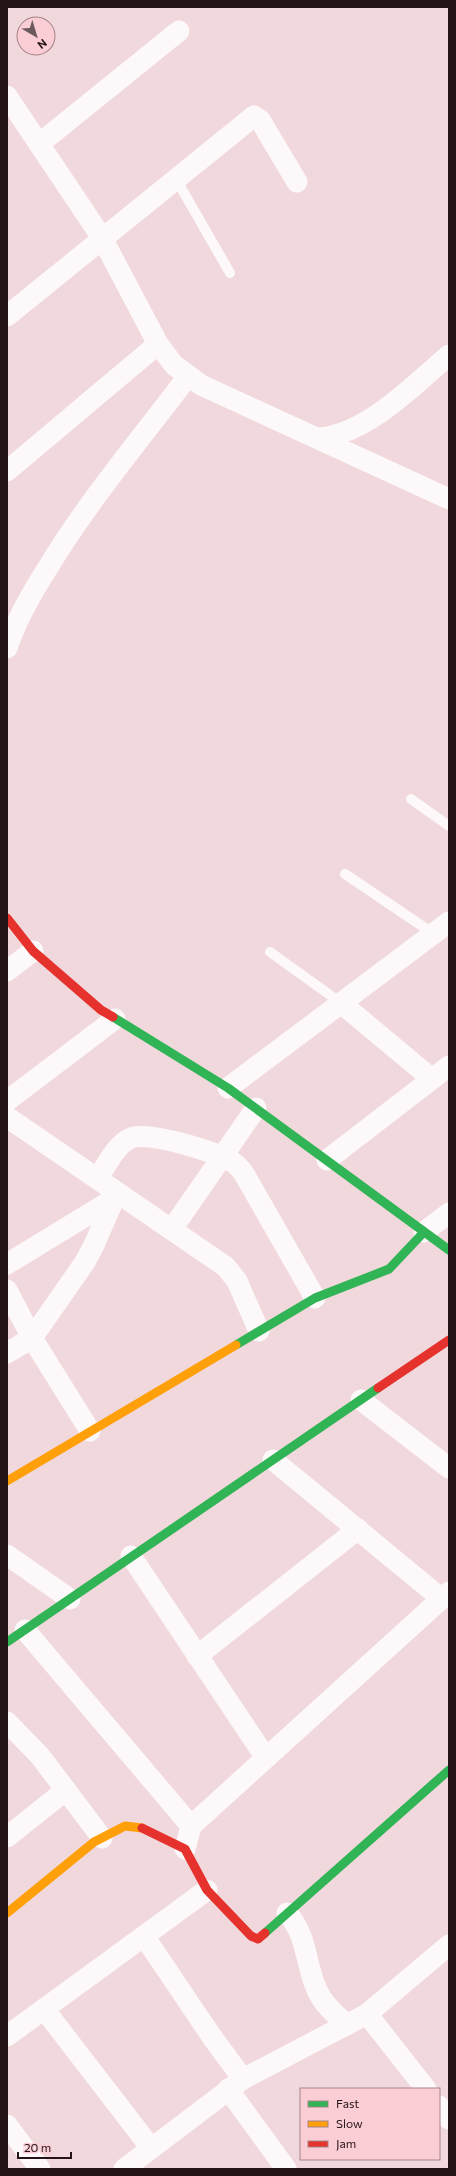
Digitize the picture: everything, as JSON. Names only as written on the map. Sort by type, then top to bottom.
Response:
[{"type":"street","points":[[39,144],[179,31]]},
{"type":"street","points":[[7,96],[102,238],[158,344],[174,365],[201,385],[320,438],[430,492],[449,499]]},
{"type":"street","points":[[7,316],[254,116],[260,120],[297,182]]},
{"type":"street","points":[[7,470],[158,344]]},
{"type":"street","points":[[320,438],[343,434],[368,421],[416,384],[449,355]]},
{"type":"street","points":[[9,640],[34,590],[71,529],[188,376]]},
{"type":"street","points":[[7,611],[9,640]]},
{"type":"street","points":[[7,918],[33,951],[101,1010],[228,1088],[449,1250]]},
{"type":"street","points":[[228,1088],[442,928]]},
{"type":"street","points":[[7,971],[33,951]]},
{"type":"street","points":[[341,1003],[432,1079]]},
{"type":"street","points":[[7,1101],[115,1019]]},
{"type":"street","points":[[327,1160],[449,1066]]},
{"type":"street","points":[[172,1229],[256,1108]]},
{"type":"street","points":[[7,1117],[98,1178],[117,1196],[172,1229],[226,1267],[237,1281],[259,1331]]},
{"type":"street","points":[[98,1178],[116,1150],[129,1138],[142,1135],[159,1137],[222,1157],[234,1163],[242,1172],[315,1298]]},
{"type":"street","points":[[7,1264],[117,1196]]},
{"type":"street","points":[[7,1353],[32,1338],[85,1262],[117,1196]]},
{"type":"street","points":[[7,1482],[90,1431],[315,1298],[389,1269],[424,1232],[449,1213]]},
{"type":"street","points":[[7,1290],[32,1338],[90,1431]]},
{"type":"street","points":[[7,1642],[449,1340]]},
{"type":"street","points":[[361,1400],[449,1468]]},
{"type":"street","points":[[185,1849],[191,1826],[446,1595],[358,1530],[273,1460]]},
{"type":"street","points":[[198,1656],[358,1530]]},
{"type":"street","points":[[7,1555],[70,1599]]},
{"type":"street","points":[[132,1556],[266,1758]]},
{"type":"street","points":[[25,1630],[191,1826]]},
{"type":"street","points":[[7,1722],[40,1756],[102,1838]]},
{"type":"street","points":[[7,1913],[102,1838],[125,1826],[139,1827],[185,1849],[207,1890],[255,1939],[258,1939],[449,1770]]},
{"type":"street","points":[[7,1837],[66,1790]]},
{"type":"street","points":[[7,2036],[207,1890]]},
{"type":"street","points":[[287,1913],[300,1930],[317,1992],[328,2008],[347,2025]]},
{"type":"street","points":[[144,1936],[212,2037],[235,2084],[286,2169]]},
{"type":"street","points":[[124,2169],[235,2084],[367,2014],[449,1945]]},
{"type":"street","points":[[44,2009],[151,2148]]},
{"type":"street","points":[[367,2014],[425,2088]]},
{"type":"street","points":[[440,2107],[449,2119]]},
{"type":"street","points":[[7,2125],[40,2169]]},
{"type":"lane","points":[[176,179],[230,273]]},
{"type":"lane","points":[[411,799],[449,826]]},
{"type":"lane","points":[[345,874],[442,928]]},
{"type":"lane","points":[[270,952],[341,1003]]},
{"type":"traffic: fast","points":[[113,1017],[228,1088],[449,1250]]},
{"type":"traffic: fast","points":[[236,1345],[315,1298],[389,1269],[424,1232]]},
{"type":"traffic: fast","points":[[7,1642],[378,1388]]},
{"type":"traffic: fast","points":[[265,1933],[449,1770]]},
{"type":"traffic: slow","points":[[7,1481],[236,1345]]},
{"type":"traffic: slow","points":[[7,1913],[94,1842],[125,1826],[142,1828]]},
{"type":"traffic: jam","points":[[7,918],[33,951],[101,1010],[113,1017]]},
{"type":"traffic: jam","points":[[378,1388],[449,1340]]},
{"type":"traffic: jam","points":[[142,1828],[185,1849],[207,1890],[251,1936],[258,1939],[265,1933]]}]
